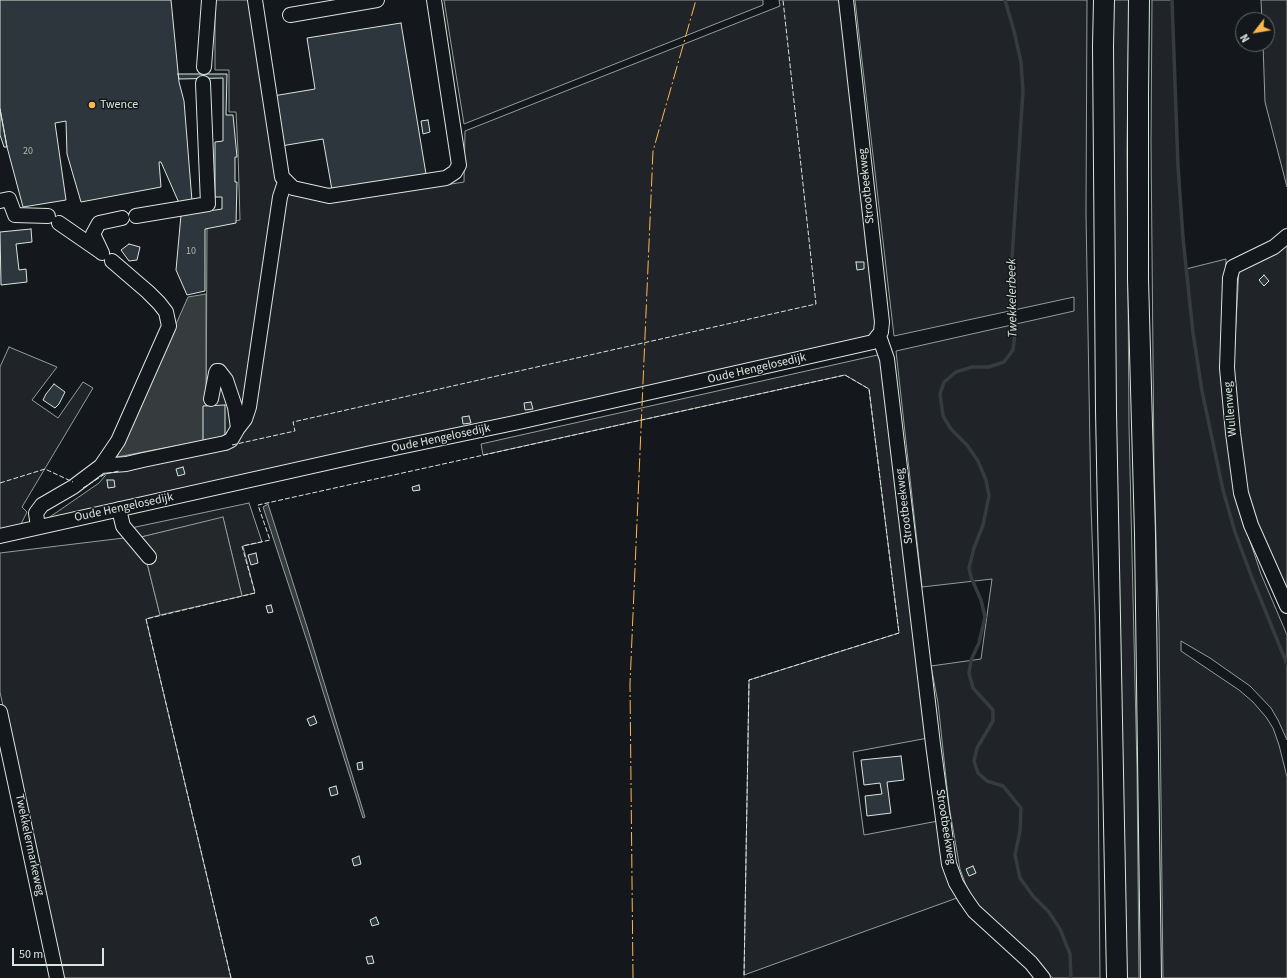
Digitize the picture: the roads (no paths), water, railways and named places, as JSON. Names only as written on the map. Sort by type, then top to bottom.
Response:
[{"type":"highway","points":[[1104,0],[1103,54],[1106,411],[1118,978]]},
{"type":"highway","points":[[1139,0],[1138,271],[1145,534],[1151,978]]},
{"type":"street","points":[[204,66],[210,0]]},
{"type":"street","points":[[255,0],[282,177],[285,182],[293,188],[329,196],[446,178],[455,172],[459,165],[434,0]]},
{"type":"street","points":[[290,15],[377,0]]},
{"type":"street","name":"Strootbeekweg","points":[[846,0],[882,322],[882,328],[879,336],[887,359],[933,744],[949,864],[956,883],[974,911],[1031,963],[1043,978]]},
{"type":"street","points":[[136,216],[208,204],[203,83]]},
{"type":"street","points":[[101,466],[126,464],[225,443],[231,440],[245,419],[280,197],[285,182]]},
{"type":"street","points":[[0,201],[9,199],[16,214],[53,219],[102,253],[93,234],[99,222],[122,218]]},
{"type":"street","name":"Wullenweg","points":[[1287,236],[1274,247],[1233,267],[1230,278],[1228,368],[1233,433],[1241,493],[1251,525],[1287,606]]},
{"type":"street","points":[[38,527],[36,513],[42,505],[73,487],[101,466],[118,441],[169,326],[166,312],[148,292],[112,261]]},
{"type":"street","name":"Oude Hengelosedijk","points":[[0,536],[870,344],[879,336]]},
{"type":"street","points":[[211,399],[216,373],[217,371],[220,371],[231,391],[236,408],[238,428]]},
{"type":"street","points":[[119,509],[123,526],[148,557]]},
{"type":"street","name":"Twekkelermarkeweg","points":[[0,712],[57,978]]},
{"type":"waterway","name":"Twekkelerbeek","points":[[1005,0],[1021,62],[1023,91],[1012,258],[1013,306],[1016,324],[1013,350],[1004,362],[989,367],[972,367],[956,372],[944,382],[940,394],[943,416],[951,429],[967,445],[978,461],[986,480],[989,496],[983,525],[974,548],[969,568],[971,577],[981,600],[985,617],[979,643],[971,660],[969,673],[973,688],[993,710],[993,721],[977,748],[974,761],[978,773],[987,781],[1003,786],[1021,808],[1020,831],[1015,855],[1020,878],[1033,896],[1049,912],[1060,929],[1070,954],[1071,978]]},
{"type":"waterway","points":[[1172,0],[1178,166],[1183,238],[1193,333],[1202,391],[1223,490],[1235,532],[1287,664]]},
{"type":"place","name":"Twence","points":[[92,105]]}]
